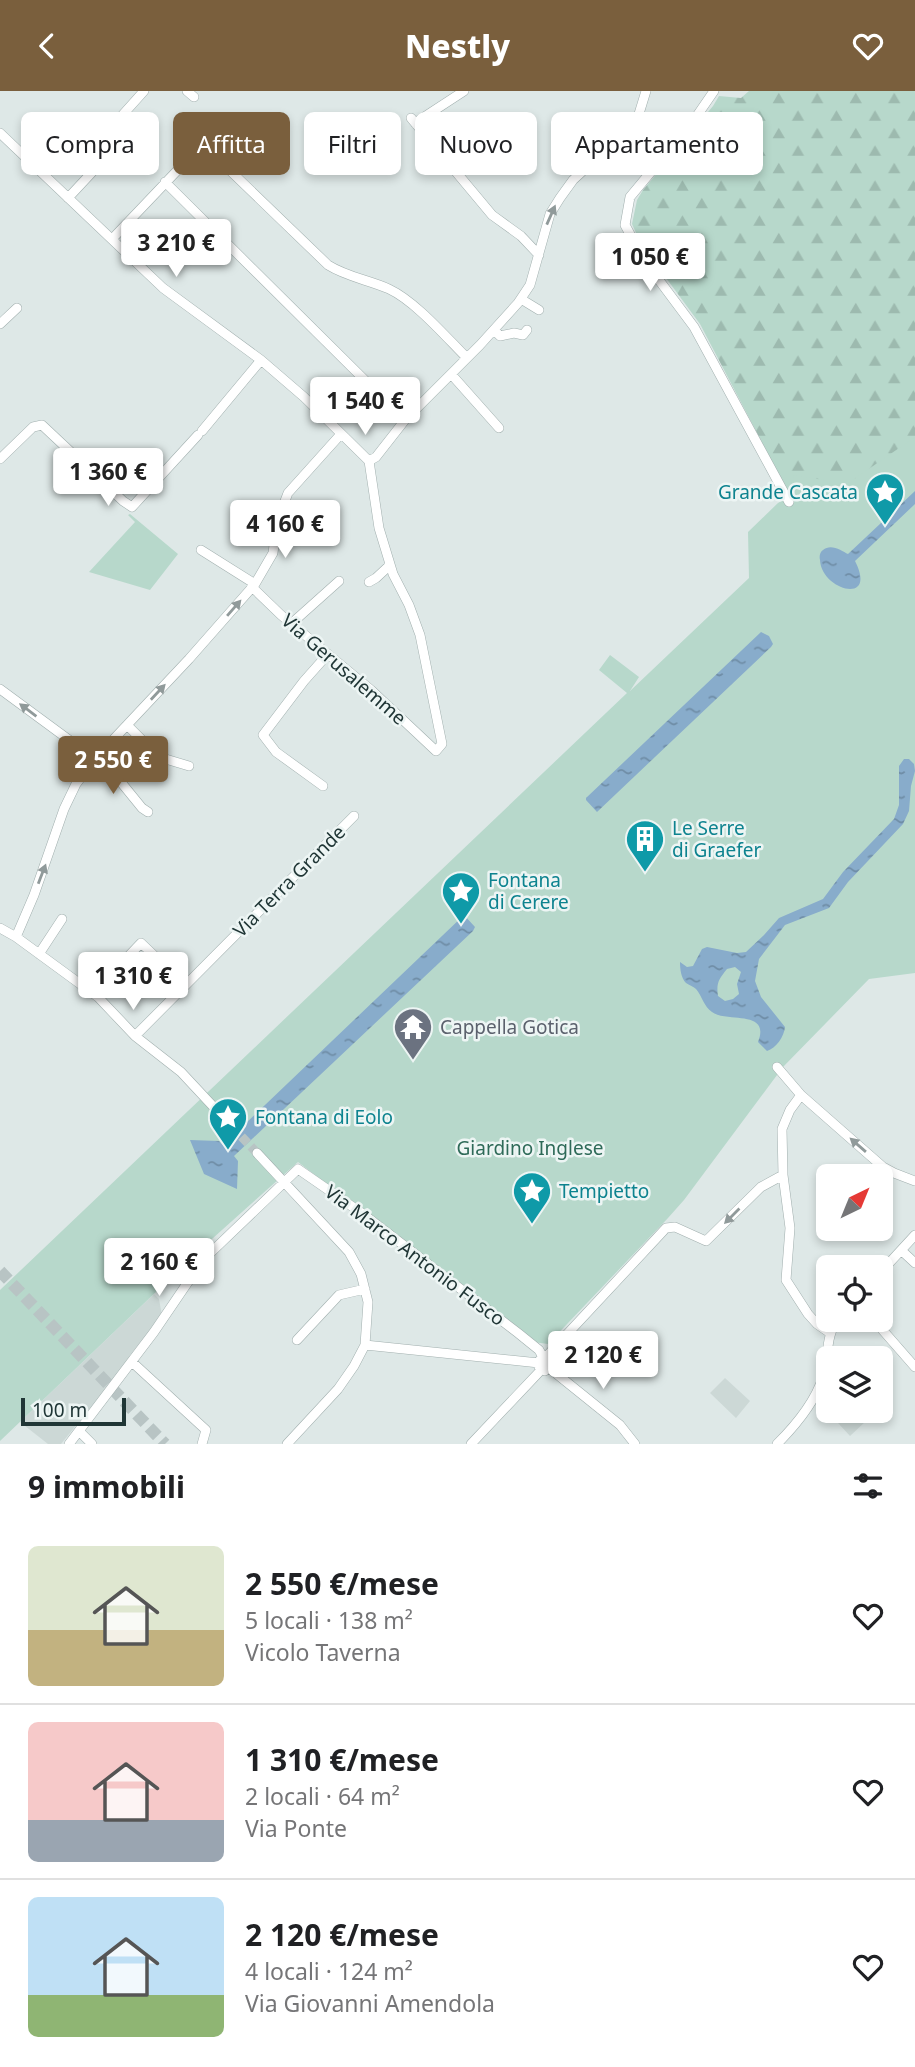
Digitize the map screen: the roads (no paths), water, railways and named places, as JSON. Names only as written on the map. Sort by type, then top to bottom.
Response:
[{"type":"street","points":[[125,112],[144,91]]},
{"type":"street","points":[[427,112],[464,91]]},
{"type":"street","points":[[369,461],[376,457],[405,420],[521,299],[530,285],[550,214],[559,198],[581,172],[633,125],[646,91]]},
{"type":"street","points":[[714,91],[708,103],[630,197],[625,225],[644,260],[694,327],[789,502]]},
{"type":"street","points":[[0,133],[163,288],[261,360],[304,397],[369,461],[379,528],[390,565],[369,582]]},
{"type":"street","points":[[113,239],[191,156],[200,151],[212,154],[328,265],[390,290],[419,312],[467,358]]},
{"type":"street","points":[[68,198],[89,175]]},
{"type":"street","points":[[459,175],[492,215],[521,236],[539,254]]},
{"type":"street","points":[[165,183],[405,420]]},
{"type":"street","points":[[521,299],[539,310]]},
{"type":"street","points":[[0,324],[17,308]]},
{"type":"street","points":[[494,330],[500,336],[514,333],[523,335],[527,330]]},
{"type":"street","points":[[0,460],[33,427],[42,425],[122,501],[132,507],[200,433],[261,360]]},
{"type":"street","points":[[451,374],[499,428]]},
{"type":"street","points":[[16,937],[76,784],[95,759],[189,659],[253,585],[272,553],[277,522],[288,493],[341,434]]},
{"type":"street","name":"Via Gerusalemme","points":[[201,550],[253,585],[436,751],[442,744],[442,736],[420,635],[390,565]]},
{"type":"street","points":[[292,623],[339,581]]},
{"type":"street","points":[[323,786],[276,752],[263,735],[328,654]]},
{"type":"street","points":[[0,689],[95,759],[120,781],[148,812]]},
{"type":"street","points":[[127,725],[159,757],[189,766]]},
{"type":"street","name":"Via Terra Grande","points":[[135,1037],[354,816]]},
{"type":"street","points":[[40,954],[62,919]]},
{"type":"street","points":[[0,928],[98,997],[135,1037],[181,1072],[223,1117]]},
{"type":"street","points":[[98,997],[117,977],[121,964],[141,943],[162,963]]},
{"type":"street","points":[[777,1067],[801,1095],[883,1167],[915,1181]]},
{"type":"street","points":[[776,1444],[795,1423],[820,1386],[830,1333],[808,1314],[786,1280],[790,1229],[783,1175],[782,1129],[790,1110],[801,1095]]},
{"type":"street","points":[[257,1153],[349,1252],[362,1274],[368,1303],[365,1345],[338,1389],[287,1444]]},
{"type":"street","name":"Via Marco Antonio Fusco","points":[[69,1444],[132,1362],[203,1261],[298,1169],[363,1214],[539,1350],[543,1365],[620,1425],[635,1444]]},
{"type":"street","points":[[471,1444],[666,1228],[675,1227],[706,1241],[761,1187],[783,1175]]},
{"type":"street","points":[[893,1260],[915,1235]]},
{"type":"street","points":[[902,1251],[915,1263]]},
{"type":"street","points":[[297,1340],[339,1295],[365,1289]]},
{"type":"street","points":[[884,1332],[915,1367]]},
{"type":"street","points":[[365,1345],[531,1361],[543,1365]]},
{"type":"street","points":[[132,1362],[205,1430],[202,1444]]},
{"type":"street","points":[[79,1431],[92,1444]]},
{"type":"water","points":[[915,491],[915,504],[855,561],[860,575],[859,584],[846,589],[829,579],[820,560],[822,551],[833,547],[848,554]]},
{"type":"water","points":[[761,632],[769,636],[773,644],[771,647],[597,812],[586,798]]},
{"type":"water","points":[[904,759],[909,759],[914,764],[915,771],[909,811],[903,824],[848,882],[829,908],[785,925],[759,959],[755,981],[761,997],[785,1027],[779,1042],[767,1051],[758,1042],[760,1032],[753,1021],[719,1015],[709,1010],[696,989],[684,981],[680,962],[687,967],[693,966],[702,949],[707,947],[737,953],[746,952],[779,918],[823,899],[843,872],[894,819],[899,805],[899,766]],"holes":[[[735,967],[741,972],[737,984],[739,994],[725,1001],[718,996],[719,981],[727,969]]]},
{"type":"water","points":[[464,915],[475,927],[473,931],[234,1156],[238,1161],[237,1189],[204,1174],[190,1140],[219,1141],[223,1145]]},
{"type":"tunnel","points":[[223,1117],[257,1153]]},
{"type":"tunnel","points":[[0,1271],[165,1444]]},
{"type":"place","name":"Grande Cascata","points":[[885,526]]},
{"type":"place","name":"Le Serre di Graefer","points":[[645,873]]},
{"type":"place","name":"Fontana di Cerere","points":[[461,925]]},
{"type":"place","name":"Cappella Gotica","points":[[413,1061]]},
{"type":"place","name":"Fontana di Eolo","points":[[228,1151]]},
{"type":"place","name":"Tempietto","points":[[532,1225]]},
{"type":"park label","name":"Giardino Inglese","points":[[530,1148]]}]
